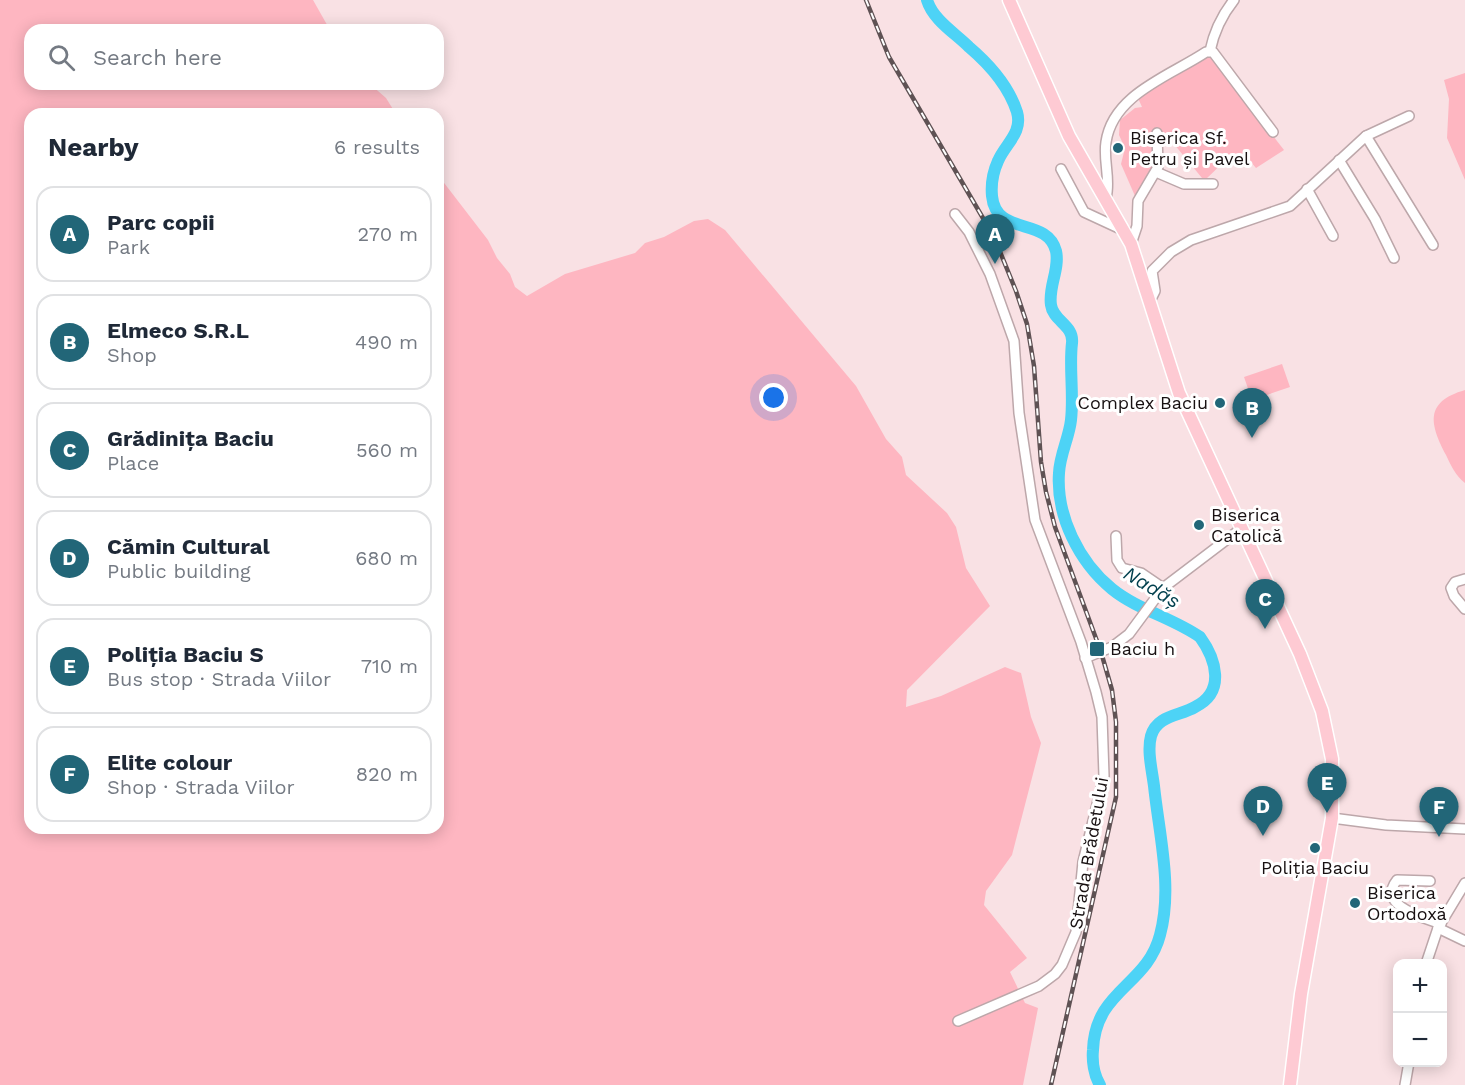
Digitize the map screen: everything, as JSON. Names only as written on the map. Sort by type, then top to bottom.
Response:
[{"type":"main road","points":[[1009,0],[1069,136],[1131,244],[1150,301],[1160,341],[1179,393],[1305,665],[1322,711],[1332,759],[1332,818],[1301,994],[1290,1085]]},
{"type":"street","points":[[1106,198],[1107,138],[1119,110],[1133,96],[1210,51],[1222,18],[1234,0]]},
{"type":"street","points":[[1210,51],[1273,132]]},
{"type":"street","points":[[1150,301],[1155,291],[1152,271],[1171,252],[1191,240],[1273,214],[1290,206],[1366,136],[1409,116]]},
{"type":"street","points":[[1131,244],[1137,226],[1138,201],[1156,172],[1159,157],[1157,133]]},
{"type":"street","points":[[1366,136],[1433,245]]},
{"type":"street","points":[[1339,160],[1375,219],[1394,258]]},
{"type":"street","points":[[1061,169],[1084,212],[1094,219],[1125,231]]},
{"type":"street","points":[[1156,172],[1184,184],[1213,184]]},
{"type":"street","points":[[1307,189],[1333,236]]},
{"type":"street","name":"Strada Brădetului","points":[[955,214],[969,232],[1008,321],[1014,341],[1019,413],[1035,520],[1085,658],[1102,717],[1104,776],[1083,862],[1079,909],[1072,942],[1062,965],[1055,974],[1038,986],[958,1021]]},
{"type":"street","points":[[1085,658],[1112,647],[1129,634],[1163,588],[1242,528]]},
{"type":"street","points":[[1116,536],[1117,560],[1122,568],[1141,573],[1163,588]]},
{"type":"street","points":[[1465,579],[1455,582],[1451,588],[1454,596],[1465,609]]},
{"type":"street","points":[[1332,818],[1386,825],[1465,829]]},
{"type":"street","points":[[1430,881],[1397,880],[1393,886],[1394,899],[1401,908],[1465,941]]},
{"type":"street","points":[[1427,959],[1439,926],[1465,883]]},
{"type":"street","points":[[1405,1085],[1407,1067]]},
{"type":"shaded area","points":[[0,0],[313,0],[327,24],[24,24],[24,90],[377,90],[392,108],[24,108],[24,834],[444,834],[444,183],[488,240],[497,258],[510,274],[515,287],[527,296],[565,274],[635,253],[645,243],[664,237],[694,221],[708,219],[725,230],[856,386],[886,439],[902,457],[906,475],[947,513],[956,527],[966,568],[990,606],[907,690],[906,707],[941,696],[1005,667],[1021,673],[1031,717],[1041,743],[1012,855],[986,891],[984,905],[1027,958],[1010,972],[1025,1003],[1038,1008],[1023,1085],[0,1085]]},
{"type":"shaded area","points":[[1209,53],[1284,150],[1256,168],[1242,156],[1230,158],[1206,179],[1202,178],[1164,132],[1154,133],[1153,175],[1135,196],[1121,164],[1125,148],[1119,135],[1120,120],[1135,108],[1142,107],[1137,96]]},
{"type":"shaded area","points":[[1465,73],[1465,180],[1447,138],[1449,99],[1444,80]]},
{"type":"shaded area","points":[[1282,364],[1290,387],[1252,400],[1244,377]]},
{"type":"shaded area","points":[[1465,390],[1465,483],[1454,470],[1441,444],[1436,433],[1434,415],[1442,401]]},
{"type":"waterway","name":"Nadăș","points":[[927,0],[939,20],[991,68],[1009,94],[1017,112],[1018,126],[996,165],[992,183],[992,196],[996,209],[1002,217],[1043,233],[1051,240],[1056,251],[1051,305],[1055,315],[1067,327],[1072,337],[1071,420],[1059,473],[1061,505],[1072,537],[1089,566],[1112,589],[1133,603],[1179,624],[1200,637],[1214,665],[1214,684],[1205,701],[1164,720],[1158,724],[1151,736],[1150,761],[1165,880],[1164,917],[1153,952],[1144,966],[1102,1014],[1096,1030],[1093,1050],[1095,1072],[1100,1085]]},
{"type":"railway","points":[[866,0],[889,57],[994,237],[1016,291],[1027,324],[1034,366],[1041,462],[1046,492],[1055,527],[1101,652],[1112,690],[1116,722],[1116,797],[1051,1085]]},
{"type":"place","name":"Biserica Sf. Petru și Pavel","points":[[1118,148]]},
{"type":"place","name":"Parc copii","points":[[995,264]]},
{"type":"place","name":"Complex Baciu","points":[[1220,403]]},
{"type":"place","name":"Elmeco S.R.L","points":[[1252,438]]},
{"type":"place","name":"Biserica Catolică","points":[[1199,525]]},
{"type":"place","name":"Grădinița Baciu","points":[[1265,629]]},
{"type":"place","name":"Baciu h","points":[[1097,649]]},
{"type":"place","name":"Poliția Baciu S","points":[[1327,813]]},
{"type":"place","name":"Cămin Cultural","points":[[1263,836]]},
{"type":"place","name":"Elite colour","points":[[1439,837]]},
{"type":"place","name":"Poliția Baciu","points":[[1315,848]]},
{"type":"place","name":"Biserica Ortodoxă","points":[[1355,903]]}]
